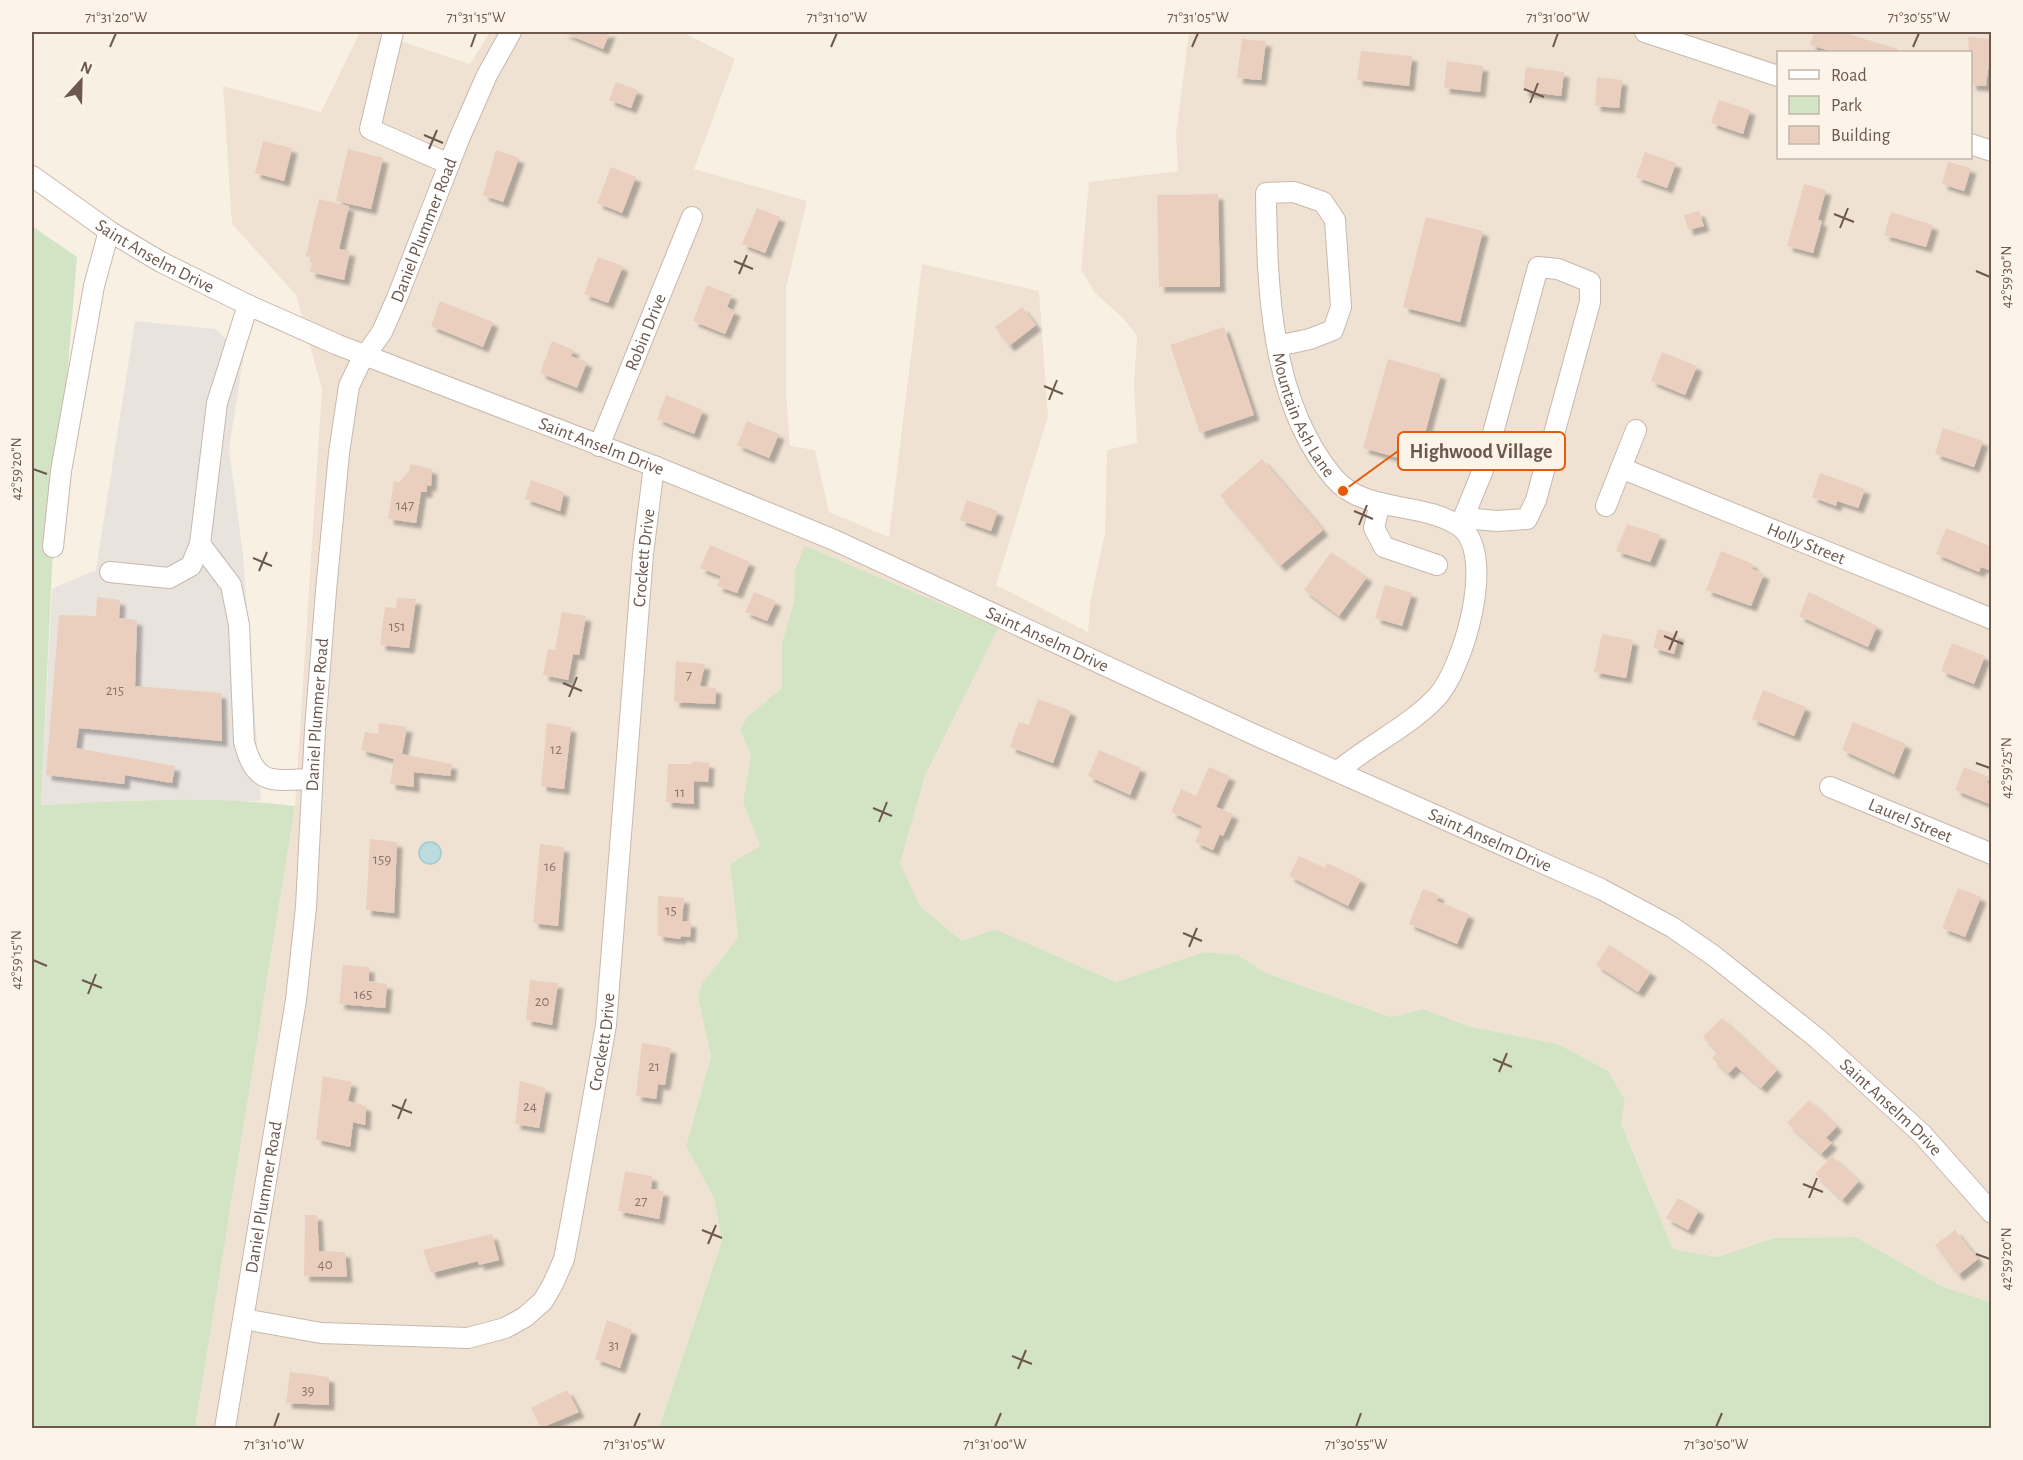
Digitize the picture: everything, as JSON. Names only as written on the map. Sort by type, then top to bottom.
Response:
[{"type":"street","points":[[393,32],[370,129],[449,164]]},
{"type":"street","name":"Daniel Plummer Road","points":[[225,1428],[296,1000],[306,908],[312,779],[326,591],[340,442],[349,386],[382,332],[398,298],[449,164],[487,75],[511,32]]},
{"type":"street","points":[[1646,32],[1777,75]]},
{"type":"street","points":[[1972,144],[1992,152]]},
{"type":"street","name":"Saint Anselm Drive","points":[[32,176],[109,231],[161,262],[248,305],[366,356],[654,466],[879,560],[1234,726],[1601,889],[1672,927],[1752,985],[1886,1100],[1954,1167],[1992,1213]]},
{"type":"street","name":"Mountain Ash Lane","points":[[1278,346],[1333,330],[1341,307],[1335,220],[1323,202],[1294,192],[1266,193],[1267,271],[1278,346],[1299,421],[1308,441],[1335,480],[1350,492],[1380,502],[1462,522],[1527,519],[1536,500],[1590,302],[1590,282],[1558,269],[1538,267],[1483,470],[1462,522]]},
{"type":"street","name":"Robin Drive","points":[[599,446],[692,217]]},
{"type":"street","points":[[53,547],[62,471],[94,286],[109,231]]},
{"type":"street","points":[[110,572],[169,578],[191,566],[200,544],[217,403],[248,305]]},
{"type":"street","points":[[1606,506],[1636,430]]},
{"type":"street","name":"Crockett Drive","points":[[244,1319],[321,1333],[468,1338],[505,1328],[525,1317],[543,1301],[554,1284],[564,1259],[606,1025],[643,554],[654,466]]},
{"type":"street","name":"Holly Street","points":[[1621,468],[1992,619]]},
{"type":"street","points":[[1380,502],[1374,528],[1384,547],[1437,565]]},
{"type":"street","points":[[1338,771],[1363,750],[1420,712],[1446,686],[1453,672],[1466,635],[1476,585],[1472,543],[1462,522]]},
{"type":"street","points":[[200,544],[231,585],[239,625],[244,742],[254,771],[270,778],[312,779]]},
{"type":"street","name":"Laurel Street","points":[[1830,787],[1992,854]]},
{"type":"shaded area","points":[[360,32],[373,32],[470,64],[490,32],[682,32],[735,59],[694,169],[807,201],[786,288],[786,394],[790,446],[815,450],[829,512],[889,537],[922,264],[1039,291],[1048,416],[996,585],[1088,632],[1090,604],[1105,532],[1107,450],[1137,443],[1134,384],[1137,336],[1124,319],[1095,293],[1081,270],[1089,182],[1178,171],[1176,134],[1189,32],[1991,32],[1991,1302],[1943,1287],[1856,1237],[1774,1238],[1719,1257],[1673,1249],[1621,1122],[1625,1100],[1608,1071],[1558,1044],[1471,1027],[1423,1009],[1391,1017],[1266,973],[1238,955],[1204,952],[1116,982],[995,929],[962,941],[920,906],[900,863],[925,776],[997,628],[795,570],[794,601],[782,643],[782,688],[748,716],[740,729],[751,756],[743,802],[760,846],[730,864],[738,938],[702,983],[698,998],[711,1057],[686,1146],[714,1198],[722,1241],[659,1428],[195,1428],[295,806],[322,389],[296,295],[232,224],[223,86],[321,112]]},
{"type":"shaded area","points":[[135,321],[215,329],[244,354],[229,449],[243,554],[261,801],[143,800],[41,805],[52,589],[96,570]]},
{"type":"green space","points":[[32,226],[77,257],[53,547],[41,805],[200,800],[295,806],[195,1428],[32,1428]]},
{"type":"green space","points":[[805,546],[998,628],[925,776],[900,863],[920,906],[962,941],[995,929],[1116,982],[1204,952],[1238,955],[1266,973],[1391,1017],[1423,1009],[1471,1027],[1558,1044],[1608,1071],[1625,1100],[1621,1123],[1673,1249],[1718,1257],[1774,1238],[1856,1237],[1943,1287],[1991,1302],[1991,1428],[659,1428],[722,1241],[714,1198],[686,1146],[711,1057],[698,998],[702,983],[738,938],[730,864],[760,846],[743,802],[751,756],[740,729],[748,716],[782,688],[782,643],[794,601],[795,570]]},
{"type":"water","points":[[430,842],[438,845],[441,853],[438,861],[430,864],[422,861],[419,853],[422,845]]},
{"type":"building","points":[[562,32],[610,32],[603,49]]},
{"type":"building","points":[[1814,32],[1842,32],[1898,49],[1897,51],[1831,51],[1810,45]]},
{"type":"building","points":[[1968,37],[1992,39],[1986,86],[1972,85],[1972,51],[1969,51]]},
{"type":"building","points":[[1242,39],[1266,41],[1261,80],[1237,78]]},
{"type":"building","points":[[1361,51],[1412,56],[1409,86],[1357,80]]},
{"type":"building","points":[[1447,61],[1483,66],[1480,92],[1444,88]]},
{"type":"building","points":[[1526,67],[1564,72],[1561,96],[1523,91]]},
{"type":"building","points":[[1597,77],[1622,80],[1619,108],[1595,106]]},
{"type":"building","points":[[616,82],[638,90],[631,108],[609,100]]},
{"type":"building","points":[[1719,100],[1750,110],[1743,134],[1711,123]]},
{"type":"building","points":[[263,141],[292,148],[284,181],[255,173]]},
{"type":"building","points":[[348,149],[383,158],[371,209],[336,201]]},
{"type":"building","points":[[496,150],[519,158],[503,202],[483,195]]},
{"type":"building","points":[[1645,152],[1676,163],[1667,188],[1636,177]]},
{"type":"building","points":[[1948,162],[1971,168],[1964,191],[1942,184]]},
{"type":"building","points":[[611,167],[636,177],[622,213],[597,203]]},
{"type":"building","points":[[1804,184],[1826,190],[1818,220],[1822,221],[1813,253],[1787,246]]},
{"type":"building","points":[[1218,194],[1220,287],[1159,287],[1157,195]]},
{"type":"building","points":[[319,199],[349,206],[339,249],[350,251],[344,280],[310,272],[313,258],[306,256]]},
{"type":"building","points":[[757,208],[780,217],[765,253],[742,244]]},
{"type":"building","points":[[1699,211],[1704,226],[1688,230],[1684,215]]},
{"type":"building","points":[[1891,212],[1933,225],[1926,247],[1884,235]]},
{"type":"building","points":[[1426,217],[1483,231],[1460,322],[1403,307]]},
{"type":"building","points":[[598,257],[623,266],[608,303],[584,294]]},
{"type":"building","points":[[707,285],[732,295],[727,307],[735,311],[725,334],[693,321]]},
{"type":"building","points":[[440,301],[493,322],[483,347],[431,326]]},
{"type":"building","points":[[1022,307],[1036,325],[1009,346],[995,327]]},
{"type":"building","points":[[1224,327],[1254,415],[1200,433],[1170,345]]},
{"type":"building","points":[[552,341],[574,350],[571,356],[587,362],[577,388],[540,373]]},
{"type":"building","points":[[1662,352],[1697,366],[1685,395],[1651,381]]},
{"type":"building","points":[[1388,359],[1441,374],[1417,463],[1363,448]]},
{"type":"building","points":[[666,395],[703,410],[694,434],[657,419]]},
{"type":"building","points":[[747,421],[779,434],[769,458],[737,445]]},
{"type":"building","points":[[1943,428],[1983,441],[1974,467],[1935,454]]},
{"type":"building","points":[[1262,459],[1323,530],[1280,566],[1220,495]]},
{"type":"building","points":[[411,464],[432,469],[431,486],[427,485],[427,492],[421,492],[416,523],[388,519],[394,481],[399,482],[409,471]]},
{"type":"building","points":[[1820,473],[1865,489],[1858,508],[1837,501],[1836,506],[1812,497]]},
{"type":"building","points":[[531,480],[564,492],[560,511],[525,499]]},
{"type":"building","points":[[967,500],[998,511],[991,531],[960,520]]},
{"type":"building","points":[[1627,524],[1661,535],[1650,562],[1616,551]]},
{"type":"building","points":[[1946,528],[1992,547],[1992,571],[1981,567],[1979,572],[1936,554]]},
{"type":"building","points":[[710,545],[750,562],[737,593],[717,586],[721,576],[700,568]]},
{"type":"building","points":[[1721,551],[1753,564],[1752,569],[1764,574],[1751,606],[1706,590]]},
{"type":"building","points":[[1331,552],[1367,577],[1339,616],[1304,590]]},
{"type":"building","points":[[1385,585],[1412,593],[1402,626],[1375,618]]},
{"type":"building","points":[[754,592],[776,601],[767,621],[745,612]]},
{"type":"building","points":[[1809,592],[1877,626],[1868,647],[1799,616]]},
{"type":"building","points":[[97,597],[120,600],[119,618],[137,620],[135,686],[221,693],[222,741],[79,728],[76,748],[175,766],[172,783],[125,775],[124,784],[46,775],[59,615],[96,616]]},
{"type":"building","points":[[397,598],[416,599],[409,648],[380,645],[385,607],[396,608]]},
{"type":"building","points":[[562,612],[586,616],[579,655],[573,654],[568,680],[543,675],[548,649],[555,650]]},
{"type":"building","points":[[1658,629],[1679,635],[1674,654],[1653,648]]},
{"type":"building","points":[[1602,634],[1633,640],[1626,678],[1594,672]]},
{"type":"building","points":[[1952,643],[1985,656],[1974,684],[1941,671]]},
{"type":"building","points":[[676,661],[705,664],[700,686],[716,688],[715,704],[674,702]]},
{"type":"building","points":[[1763,690],[1806,707],[1794,736],[1752,719]]},
{"type":"building","points":[[1038,699],[1071,711],[1053,763],[1010,747],[1019,722],[1029,725]]},
{"type":"building","points":[[1853,722],[1906,744],[1894,774],[1842,750]]},
{"type":"building","points":[[379,723],[407,727],[402,754],[452,764],[450,776],[414,772],[414,787],[390,784],[394,759],[361,750],[365,732],[378,734]]},
{"type":"building","points":[[547,723],[571,727],[564,789],[541,786]]},
{"type":"building","points":[[1099,750],[1141,768],[1130,795],[1088,776]]},
{"type":"building","points":[[693,761],[709,763],[708,782],[694,781],[694,804],[666,802],[668,764],[692,764]]},
{"type":"building","points":[[1209,767],[1230,776],[1216,807],[1233,814],[1223,836],[1220,834],[1213,850],[1195,842],[1202,826],[1171,812],[1181,789],[1196,796]]},
{"type":"building","points":[[1964,767],[1989,777],[1987,783],[1992,785],[1992,805],[1955,790]]},
{"type":"building","points":[[370,839],[397,842],[394,913],[366,910]]},
{"type":"building","points":[[540,844],[564,847],[558,926],[533,923]]},
{"type":"building","points":[[1299,856],[1325,868],[1327,863],[1361,879],[1348,906],[1289,876]]},
{"type":"building","points":[[1958,888],[1981,897],[1965,937],[1942,928]]},
{"type":"building","points":[[1423,889],[1439,895],[1437,901],[1469,914],[1457,944],[1409,924]]},
{"type":"building","points":[[658,896],[684,898],[682,921],[691,922],[690,937],[681,936],[680,939],[658,936]]},
{"type":"building","points":[[1609,945],[1651,972],[1638,992],[1596,965]]},
{"type":"building","points":[[343,965],[369,967],[369,981],[387,984],[385,1008],[339,1004]]},
{"type":"building","points":[[530,980],[558,983],[552,1025],[526,1020]]},
{"type":"building","points":[[1722,1018],[1777,1070],[1761,1088],[1736,1066],[1728,1074],[1712,1058],[1718,1052],[1703,1037]]},
{"type":"building","points":[[642,1043],[671,1048],[665,1085],[658,1084],[656,1099],[636,1096]]},
{"type":"building","points":[[323,1076],[352,1082],[348,1101],[366,1106],[365,1125],[353,1122],[350,1147],[316,1139]]},
{"type":"building","points":[[520,1081],[546,1088],[539,1128],[515,1124]]},
{"type":"building","points":[[1809,1100],[1837,1126],[1826,1138],[1832,1143],[1821,1154],[1787,1123]]},
{"type":"building","points":[[1832,1156],[1859,1181],[1842,1200],[1815,1174]]},
{"type":"building","points":[[625,1171],[652,1176],[651,1189],[664,1191],[659,1219],[618,1211]]},
{"type":"building","points":[[1678,1198],[1699,1210],[1688,1230],[1666,1218]]},
{"type":"building","points":[[305,1215],[317,1215],[319,1251],[345,1252],[347,1277],[304,1276]]},
{"type":"building","points":[[1955,1230],[1978,1259],[1958,1275],[1935,1245]]},
{"type":"building","points":[[492,1234],[499,1260],[479,1265],[478,1261],[431,1273],[423,1250]]},
{"type":"building","points":[[607,1320],[632,1330],[620,1368],[595,1359]]},
{"type":"building","points":[[290,1372],[329,1377],[329,1405],[286,1403]]},
{"type":"building","points":[[567,1390],[579,1412],[541,1428],[531,1408]]},
{"type":"place","name":"Highwood Village","points":[[1343,491]]}]
